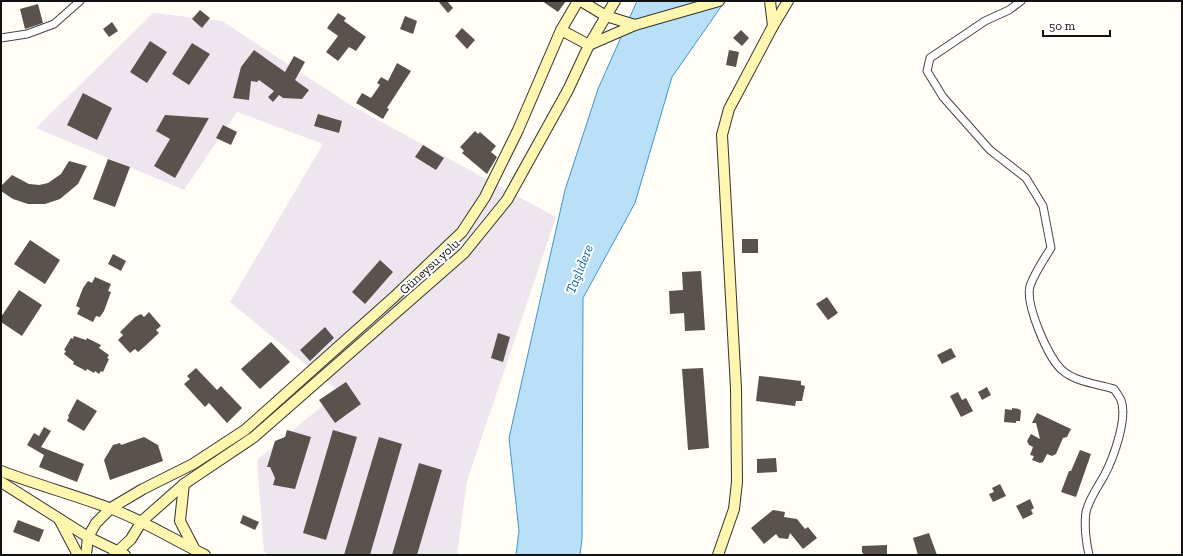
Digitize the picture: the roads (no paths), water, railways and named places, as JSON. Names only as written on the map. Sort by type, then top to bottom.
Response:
[{"type":"main road","points":[[86,555],[88,537],[96,522],[111,508],[143,489],[193,464],[245,430],[394,298],[462,232],[485,197],[518,130],[561,30],[578,1]]},
{"type":"main road","points":[[581,1],[606,16],[635,25]]},
{"type":"main road","name":"Güneysu yolu","points":[[119,554],[142,522],[184,484],[254,437],[464,253],[507,200],[568,90],[589,45],[615,1]]},
{"type":"main road","points":[[561,30],[589,45],[635,25],[719,1]]},
{"type":"main road","points":[[770,1],[773,26]]},
{"type":"main road","points":[[718,555],[734,509],[737,482],[736,388],[722,135],[729,109],[788,1]]},
{"type":"main road","points":[[1,471],[32,483],[111,508],[142,522],[205,555]]},
{"type":"main road","points":[[1,482],[88,537],[119,554]]},
{"type":"main road","points":[[184,484],[180,521],[195,550]]},
{"type":"main road","points":[[58,517],[78,555]]},
{"type":"street","points":[[1,38],[27,34],[54,24],[80,1]]},
{"type":"street","points":[[1021,1],[1009,10],[985,21],[930,58],[927,71],[943,97],[990,150],[1026,178],[1043,206],[1051,248],[1030,287],[1033,313],[1052,358],[1063,371],[1074,378],[1114,389],[1121,400],[1122,424],[1118,444],[1105,474],[1092,496],[1086,512],[1086,538],[1089,555]]},
{"type":"water","name":"Taşlıdere","points":[[637,1],[725,1],[672,77],[635,203],[583,298],[582,539],[580,555],[516,555],[519,531],[509,438],[565,190],[598,89]]}]
